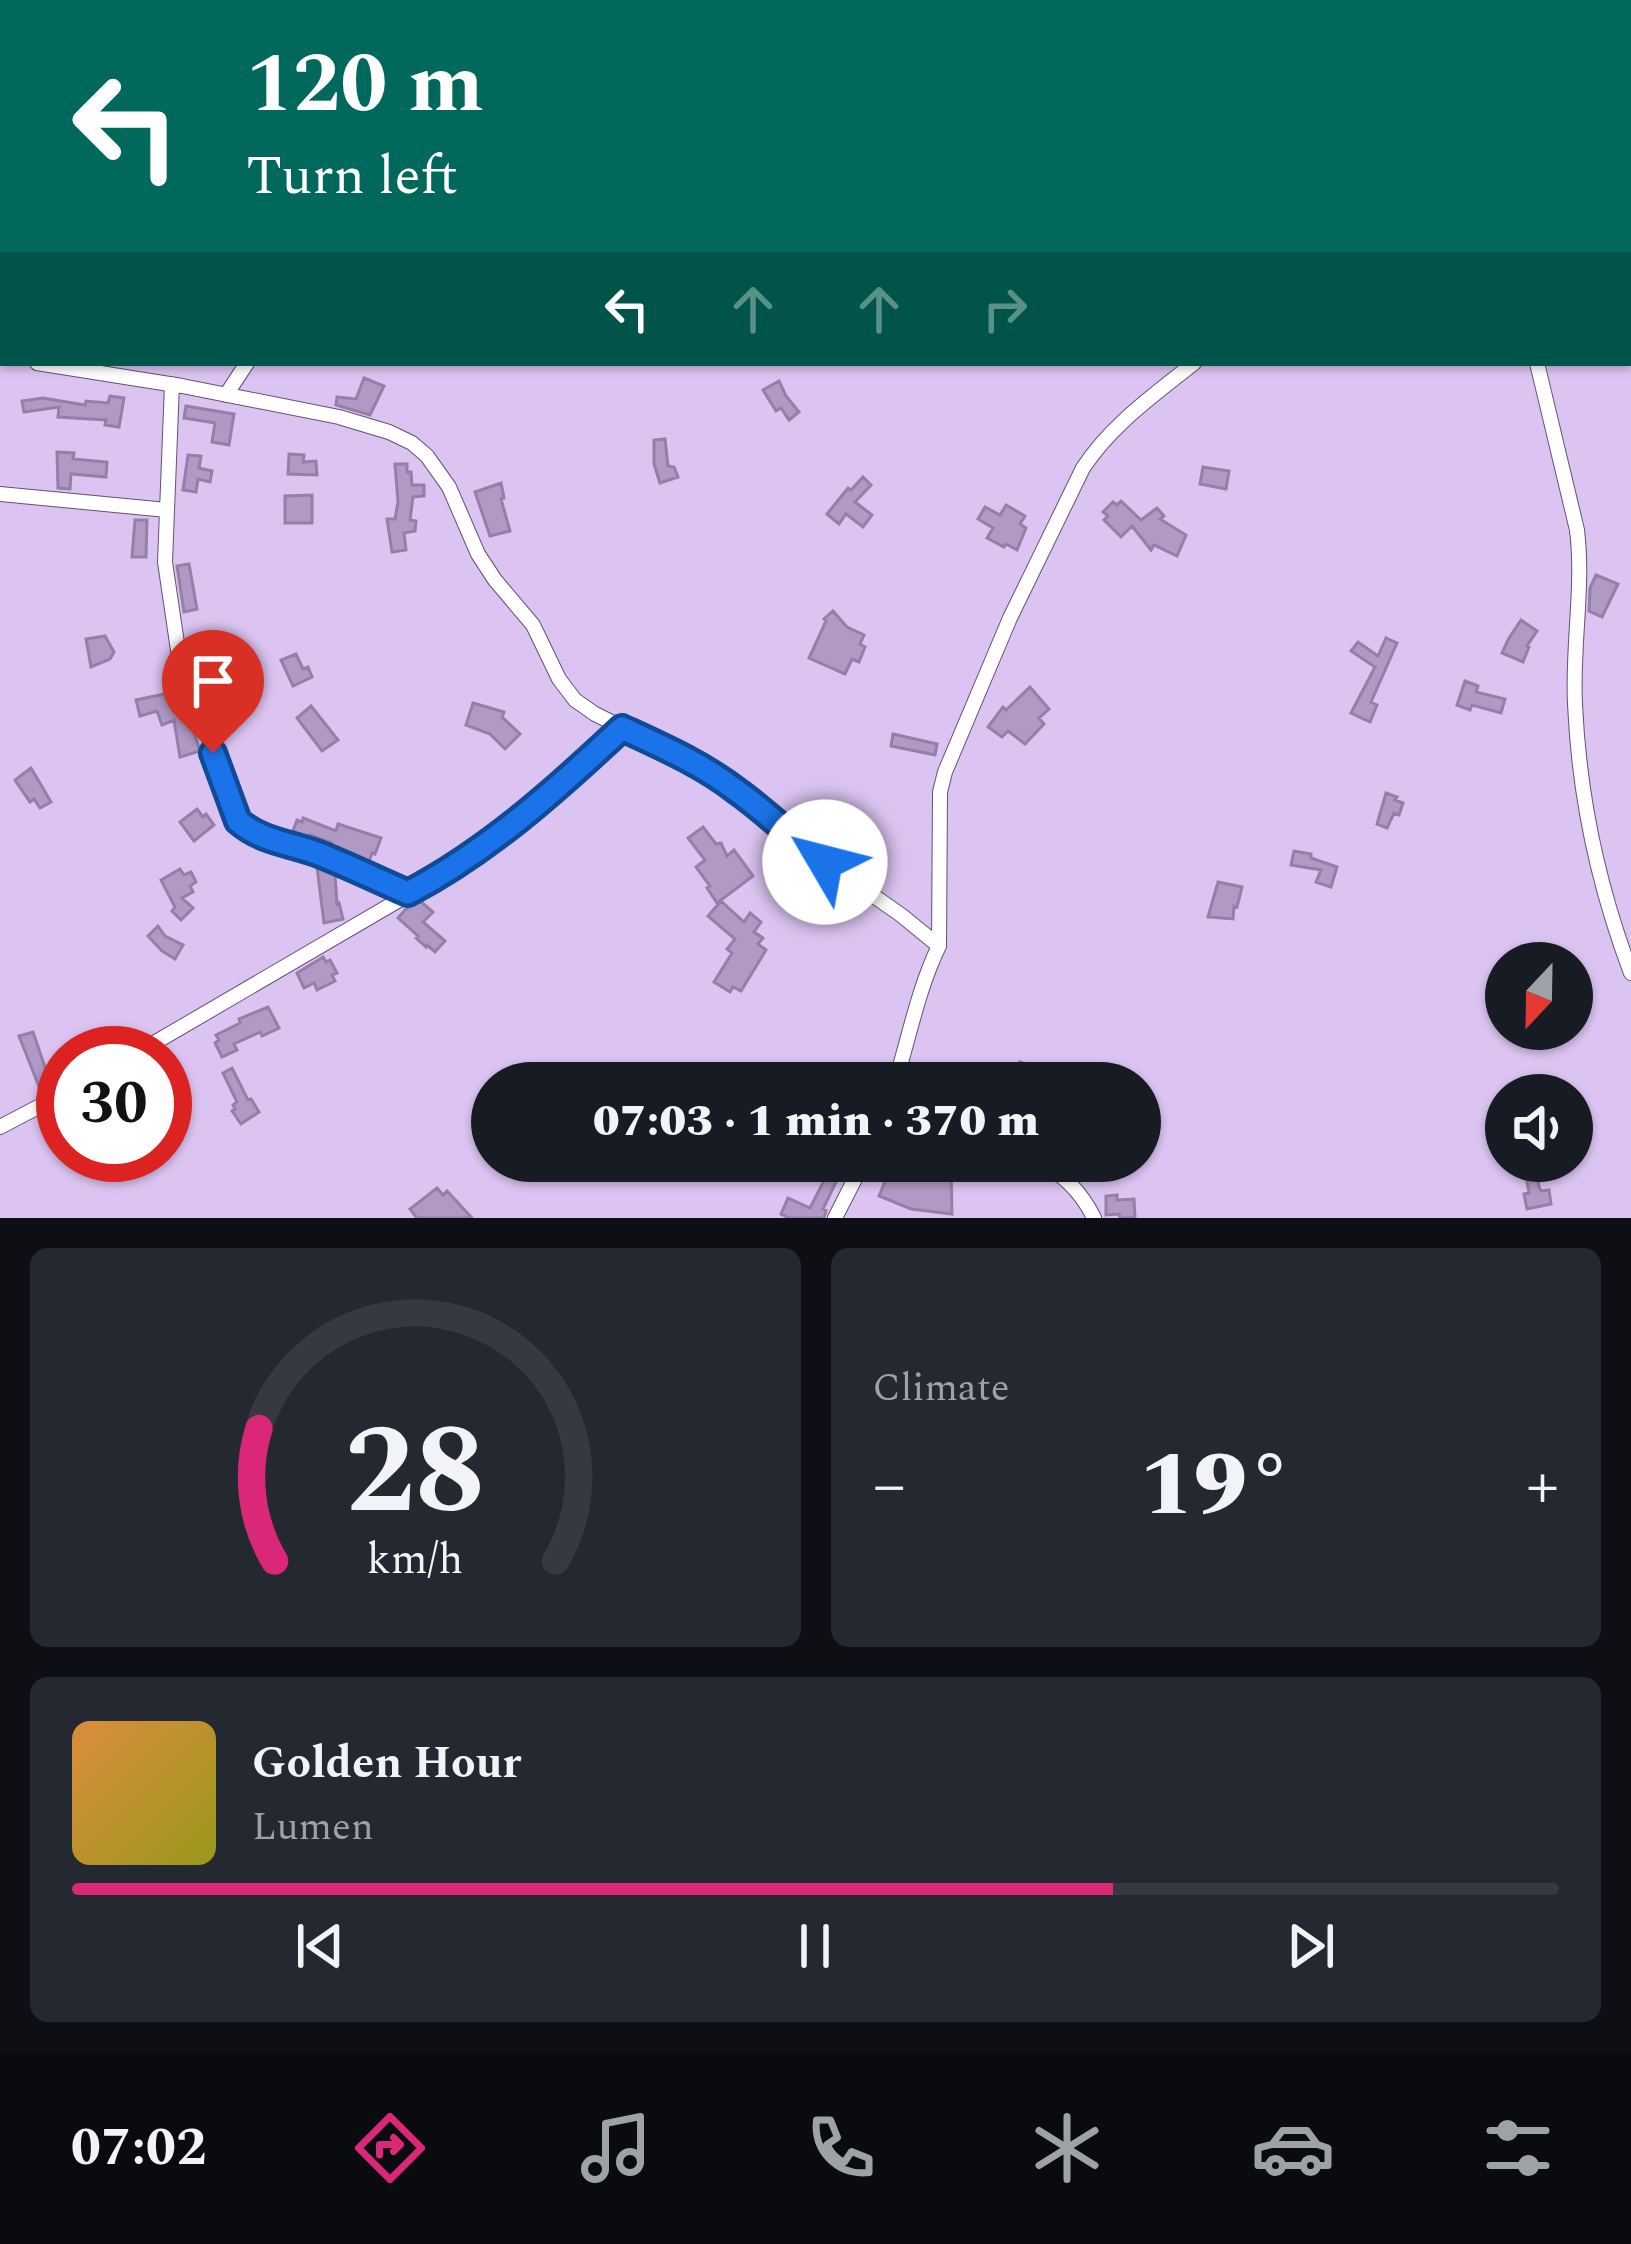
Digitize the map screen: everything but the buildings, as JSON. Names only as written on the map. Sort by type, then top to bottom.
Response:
[{"type":"street","points":[[56,366],[339,417],[412,443],[449,487],[478,554],[533,625],[559,679],[575,700],[736,789],[791,838],[939,946]]},
{"type":"street","points":[[226,395],[245,366]]},
{"type":"street","points":[[902,1062],[926,974],[939,946],[940,792],[975,699],[1082,468],[1120,423],[1190,366]]},
{"type":"street","points":[[1539,366],[1581,557],[1575,707],[1588,830],[1631,973]]},
{"type":"street","points":[[172,384],[165,562],[178,650],[238,821],[270,840],[314,852],[408,893]]},
{"type":"street","points":[[0,494],[167,510]]},
{"type":"street","points":[[182,1026],[484,847],[557,789],[622,728]]},
{"type":"street","points":[[0,1127],[36,1108]]},
{"type":"street","points":[[835,1218],[853,1182]]},
{"type":"street","points":[[1068,1182],[1094,1218]]},
{"type":"route","points":[[213,753],[244,827],[408,893],[484,847],[557,789],[622,728],[736,789],[825,862]]}]
